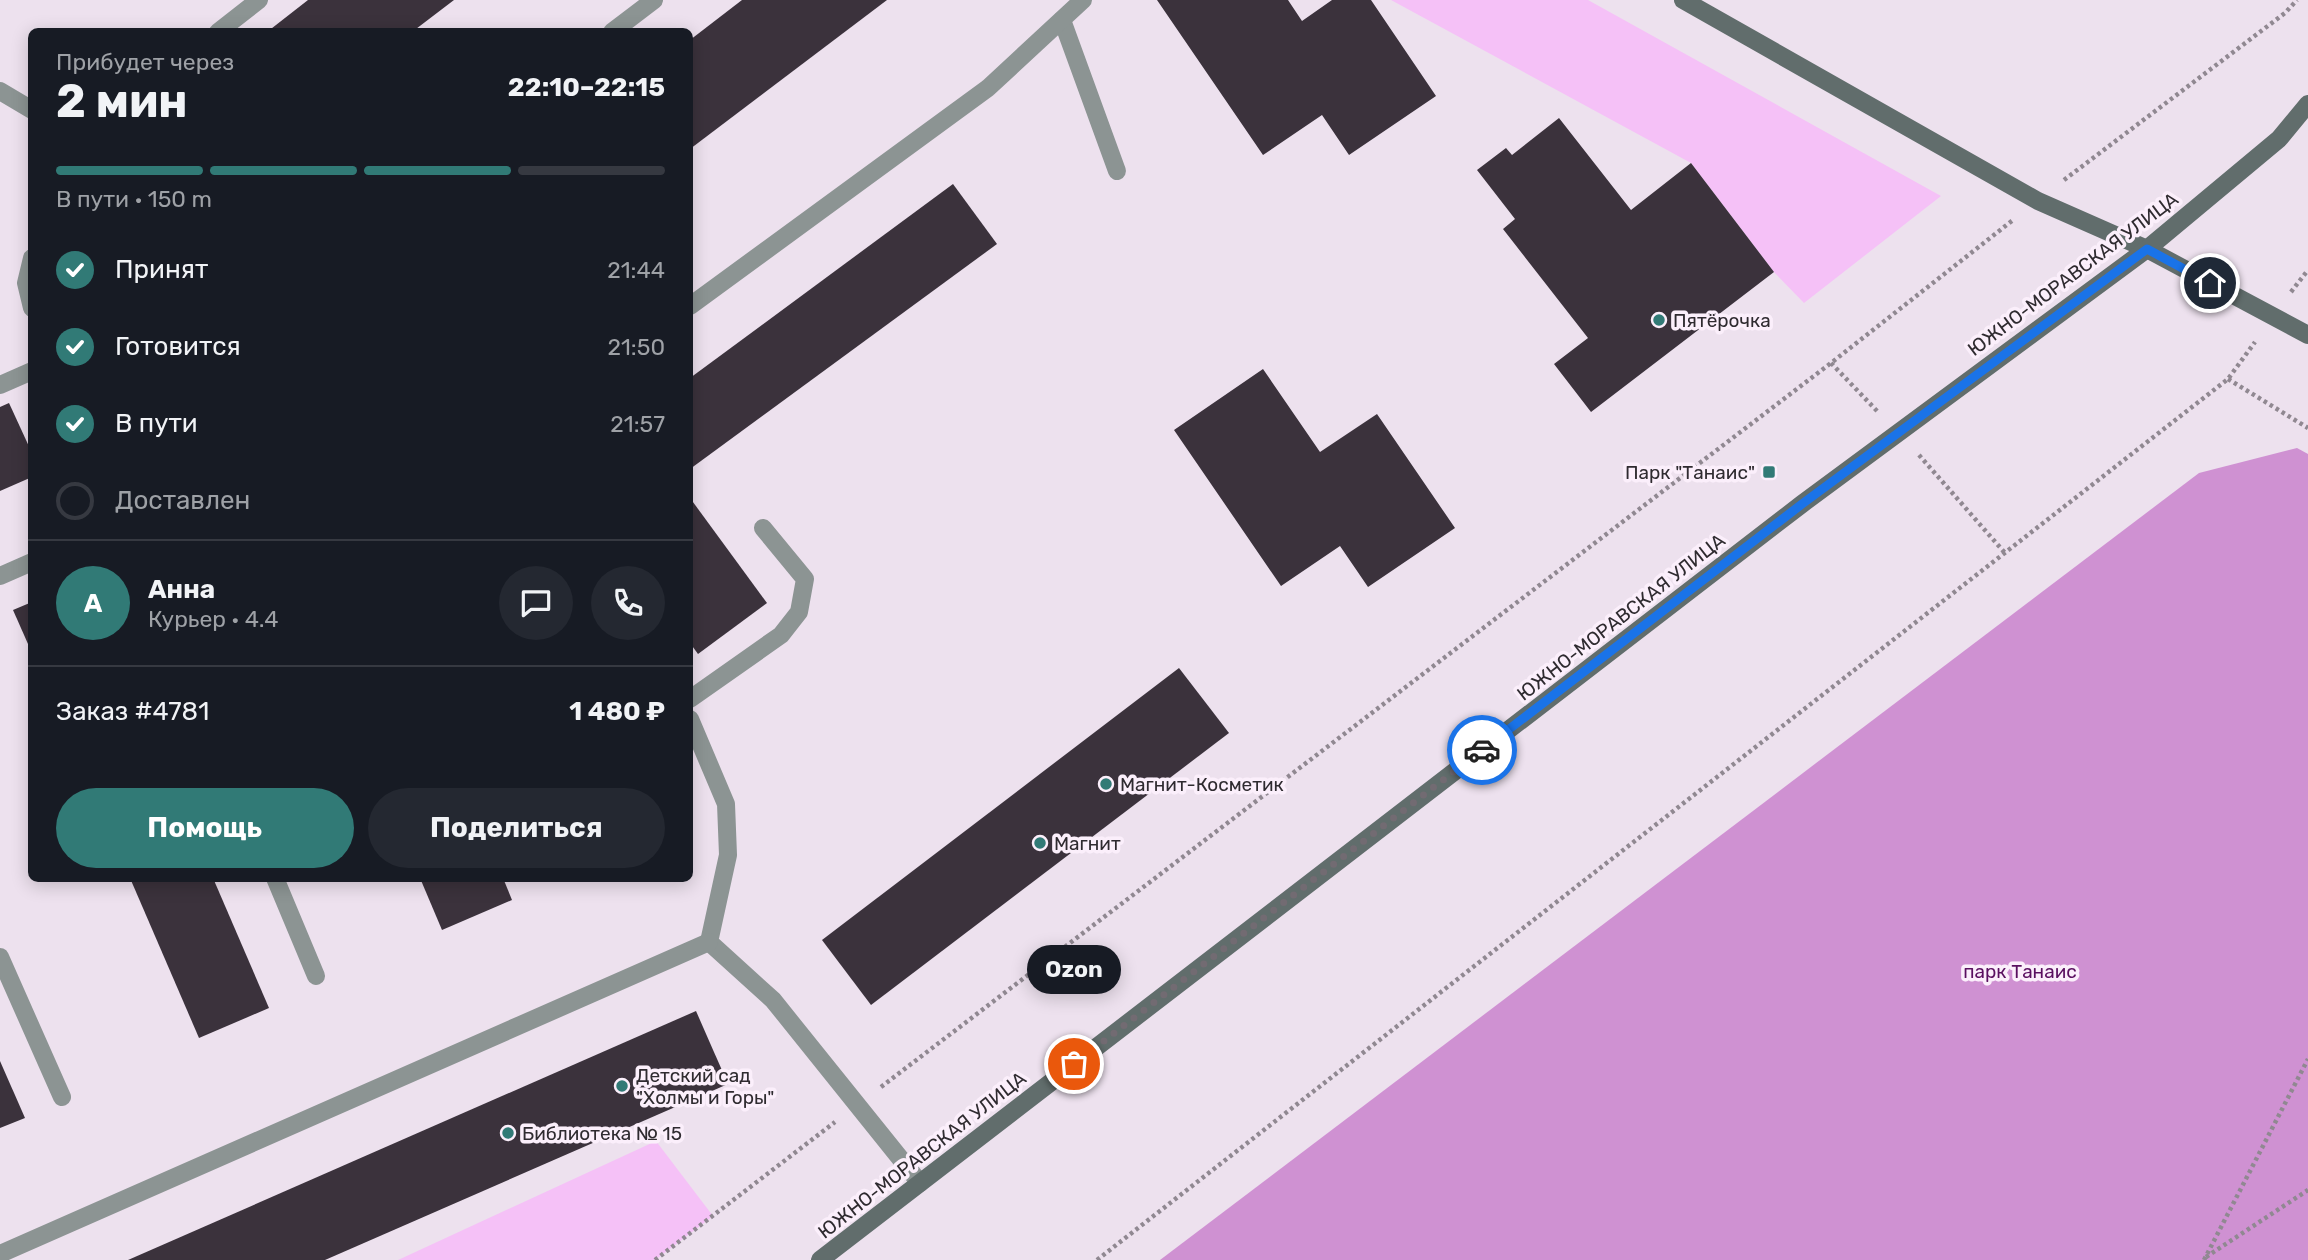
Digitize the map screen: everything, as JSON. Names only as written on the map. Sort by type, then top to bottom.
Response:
[{"type":"main road","points":[[1683,0],[2038,201],[2147,249],[2308,335]]},
{"type":"main road","points":[[1714,0],[1722,22]]},
{"type":"main road","name":"ЮЖНО-МОРАВСКАЯ УЛИЦА","points":[[820,1260],[1802,504],[2147,249],[2279,139],[2308,104]]},
{"type":"lane","points":[[223,28],[259,0]]},
{"type":"lane","points":[[617,28],[654,0]]},
{"type":"lane","points":[[693,304],[988,88],[1083,0]]},
{"type":"lane","points":[[1062,20],[1117,171]]},
{"type":"lane","points":[[0,91],[28,108]]},
{"type":"lane","points":[[0,386],[28,373]]},
{"type":"lane","points":[[693,697],[781,635],[799,611],[806,579],[763,528]]},
{"type":"lane","points":[[0,576],[28,564]]},
{"type":"lane","points":[[693,726],[726,804],[728,855],[709,942]]},
{"type":"lane","points":[[277,882],[316,976]]},
{"type":"lane","points":[[709,942],[774,1000],[919,1183]]},
{"type":"lane","points":[[0,1254],[709,942]]},
{"type":"lane","points":[[0,957],[62,1097]]},
{"type":"path","points":[[655,1260],[1831,363],[2285,13],[2297,0]]},
{"type":"path","points":[[1097,1260],[2228,379],[2308,428]]},
{"type":"path","points":[[2205,1259],[2308,1059]]},
{"type":"path","points":[[2205,1259],[2308,1191]]},
{"type":"shaded area","points":[[1391,0],[1588,0],[1941,196],[1804,303],[1774,272],[1691,163]]},
{"type":"shaded area","points":[[656,1141],[713,1216],[655,1260],[398,1260]]},
{"type":"green space","name":"парк Танаис","points":[[2297,448],[2308,454],[2308,1260],[1160,1260],[2199,473]]},
{"type":"building","points":[[308,0],[454,0],[417,28],[272,28]]},
{"type":"building","points":[[742,0],[887,0],[693,147],[693,38]]},
{"type":"building","points":[[1157,0],[1288,0],[1302,21],[1332,0],[1371,0],[1436,96],[1349,155],[1322,115],[1263,155]]},
{"type":"building","points":[[1559,118],[1631,210],[1691,163],[1774,272],[1591,412],[1554,364],[1588,338],[1503,229],[1515,219],[1477,170],[1506,148],[1512,155]]},
{"type":"building","points":[[953,184],[997,244],[693,467],[693,376]]},
{"type":"building","points":[[1263,369],[1320,452],[1377,414],[1455,528],[1368,587],[1340,546],[1281,586],[1174,430]]},
{"type":"building","points":[[9,403],[28,444],[28,479],[0,491],[0,407]]},
{"type":"building","points":[[693,502],[767,603],[698,654],[693,647]]},
{"type":"building","points":[[28,604],[28,644],[13,610]]},
{"type":"building","points":[[1179,668],[1229,733],[871,1005],[822,940]]},
{"type":"building","points":[[132,882],[215,882],[269,1008],[199,1038]]},
{"type":"building","points":[[422,882],[505,882],[512,900],[442,930]]},
{"type":"building","points":[[696,1011],[728,1084],[325,1260],[128,1260]]},
{"type":"building","points":[[0,1061],[25,1118],[0,1128]]},
{"type":"way so far","points":[[1074,1064],[1482,750]]},
{"type":"place","name":"Пятёрочка","points":[[1659,320]]},
{"type":"place","name":"Парк \"Танаис\"","points":[[1769,472]]},
{"type":"place","name":"Магнит-Косметик","points":[[1106,784]]},
{"type":"place","name":"Магнит","points":[[1040,843]]},
{"type":"place","name":"Ozon","points":[[1074,1064]]},
{"type":"place","name":"Детский сад \"Холмы и Горы\"","points":[[622,1086]]},
{"type":"place","name":"Библиотека № 15","points":[[508,1133]]},
{"type":"route","points":[[1482,750],[1802,504],[2147,249],[2210,283]]}]
